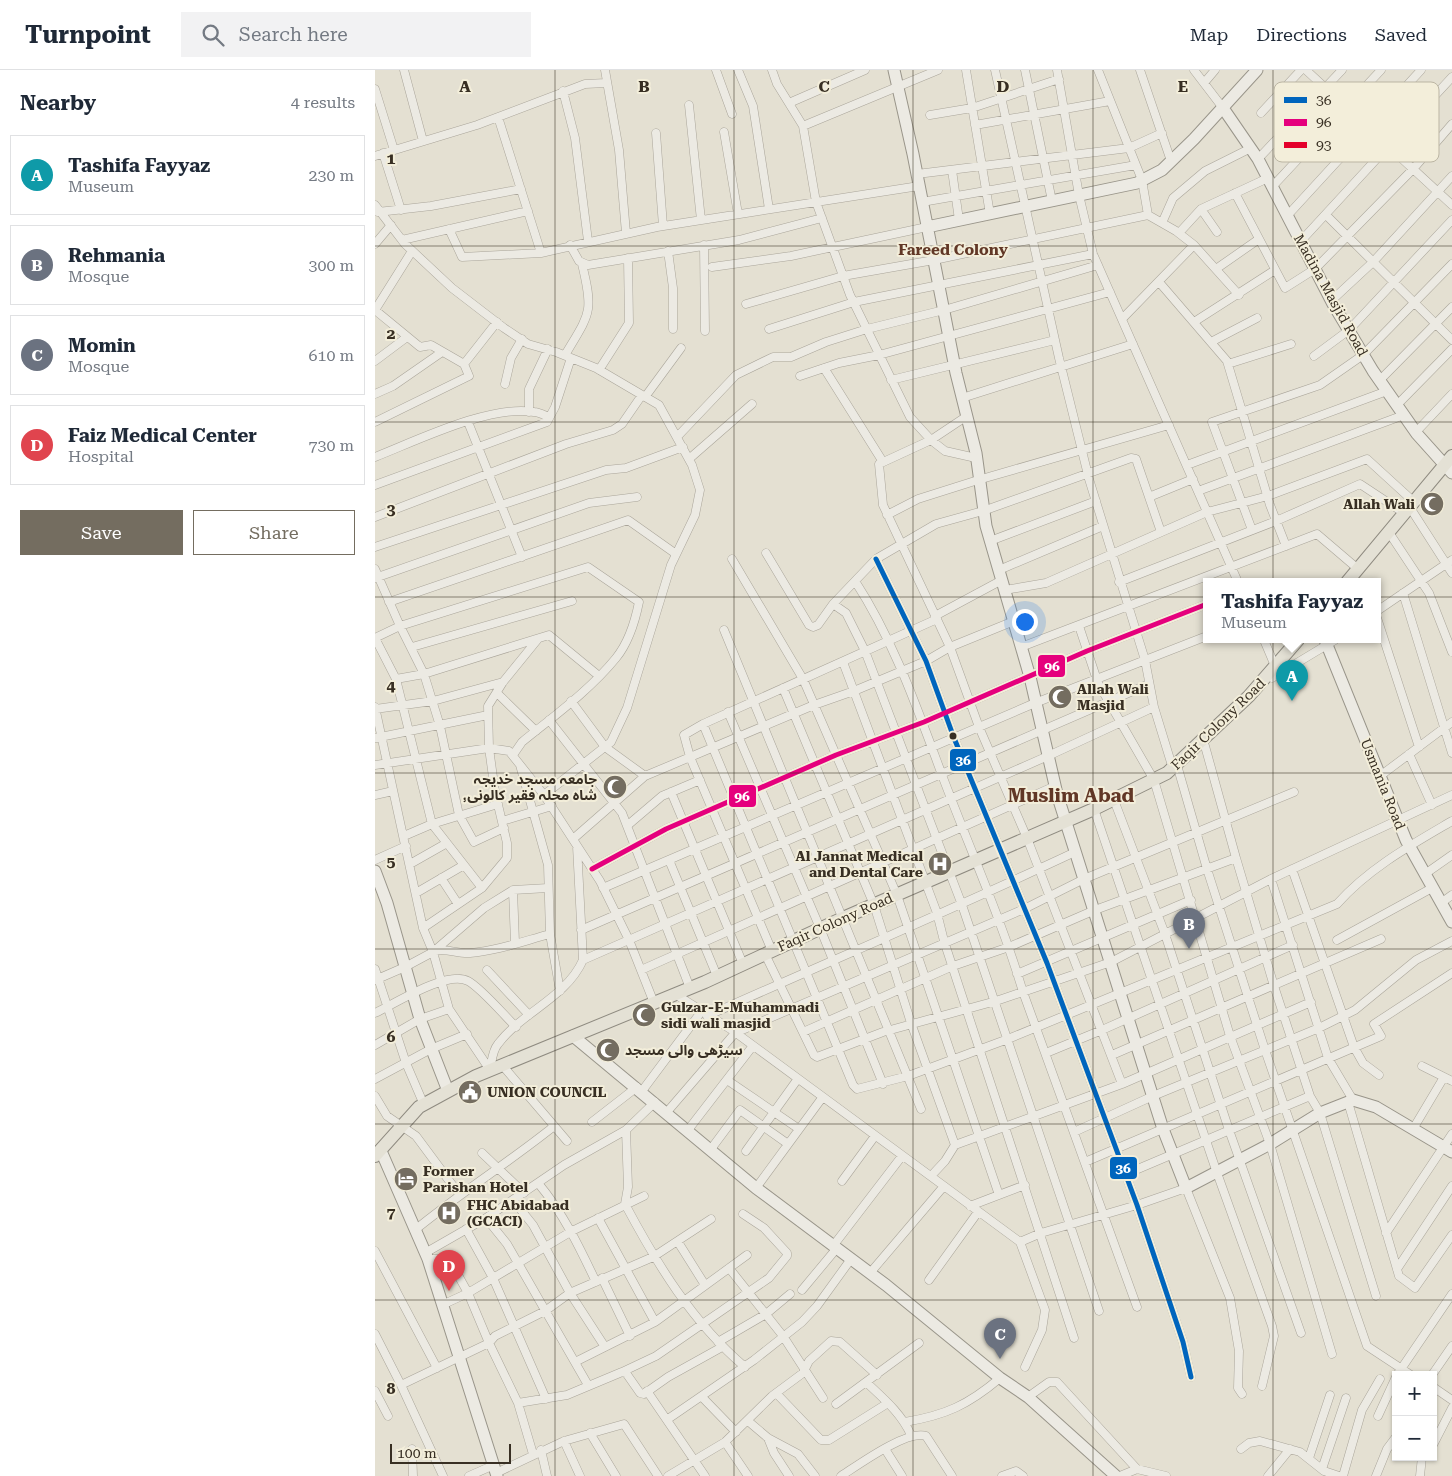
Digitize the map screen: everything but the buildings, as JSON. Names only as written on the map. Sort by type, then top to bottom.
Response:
[{"type":"main road","points":[[894,70],[917,174],[943,310],[976,458],[983,511],[990,540],[1030,677],[1055,786],[1163,1128],[1185,1188],[1216,1170],[1270,1144],[1320,1113],[1351,1101],[1376,1107],[1448,1150]]},
{"type":"main road","points":[[927,227],[1142,180],[1162,170],[1223,108],[1257,70]]},
{"type":"main road","name":"Madina Masjid Road","points":[[1223,108],[1258,159],[1331,301],[1379,380],[1416,432],[1450,464]]},
{"type":"main road","points":[[1350,578],[1409,507],[1450,464]]},
{"type":"main road","name":"Faqir Colony Road","points":[[378,1153],[423,1105],[448,1091],[496,1068],[690,988],[843,918],[1094,809],[1155,780],[1175,767],[1274,672],[1296,643]]},
{"type":"main road","name":"Usmania Road","points":[[1330,643],[1409,847],[1452,922]]},
{"type":"main road","points":[[375,871],[420,1019],[448,1091]]},
{"type":"main road","points":[[573,1036],[655,1102],[756,1188],[870,1273],[1000,1378],[1028,1397],[1116,1476]]},
{"type":"main road","points":[[378,1153],[426,1256],[496,1471]]},
{"type":"street","points":[[404,70],[423,141]]},
{"type":"street","points":[[605,70],[619,150],[626,233]]},
{"type":"street","points":[[716,70],[732,114]]},
{"type":"street","points":[[738,70],[753,106],[769,209]]},
{"type":"street","points":[[773,70],[803,126],[816,202],[853,302],[910,417],[931,440],[945,451],[976,458]]},
{"type":"street","points":[[789,103],[865,70]]},
{"type":"street","points":[[803,126],[938,70]]},
{"type":"street","points":[[966,70],[990,214]]},
{"type":"street","points":[[995,70],[1055,340],[1088,475],[1119,582],[1145,660],[1154,707],[1175,767],[1265,1050],[1367,1346],[1395,1371]]},
{"type":"street","points":[[1025,70],[1052,201]]},
{"type":"street","points":[[1057,70],[1079,195],[1093,254],[1236,578]]},
{"type":"street","points":[[1098,70],[1142,180],[1149,215]]},
{"type":"street","points":[[1139,70],[1171,161]]},
{"type":"street","points":[[1194,70],[1223,108]]},
{"type":"street","points":[[1204,83],[1215,70]]},
{"type":"street","points":[[1290,82],[1301,70]]},
{"type":"street","points":[[1306,70],[1319,82]]},
{"type":"street","points":[[1331,82],[1342,70]]},
{"type":"street","points":[[1371,82],[1381,70]]},
{"type":"street","points":[[1410,82],[1421,70]]},
{"type":"street","points":[[1439,92],[1452,77]]},
{"type":"street","points":[[930,115],[972,108],[1059,79]]},
{"type":"street","points":[[401,210],[379,154],[498,117],[585,84],[606,84]]},
{"type":"street","points":[[375,89],[394,150]]},
{"type":"street","points":[[563,91],[575,138],[588,240]]},
{"type":"street","points":[[1261,113],[1274,99]]},
{"type":"street","points":[[975,125],[1111,101]]},
{"type":"street","points":[[689,105],[701,220]]},
{"type":"street","points":[[498,117],[541,253]]},
{"type":"street","points":[[1439,139],[1452,124]]},
{"type":"street","points":[[657,132],[663,226]]},
{"type":"street","points":[[724,132],[738,214]]},
{"type":"street","points":[[917,174],[1129,148],[1162,134]]},
{"type":"street","points":[[1258,159],[1274,142]]},
{"type":"street","points":[[1162,222],[1173,198],[1205,171],[1251,148]]},
{"type":"street","points":[[1179,233],[1201,209],[1235,193],[1270,182],[1291,162]]},
{"type":"street","points":[[1287,216],[1337,162]]},
{"type":"street","points":[[1300,242],[1376,162]]},
{"type":"street","points":[[1406,162],[1452,206]]},
{"type":"street","points":[[1235,193],[1285,288],[1315,269],[1418,162]]},
{"type":"street","points":[[922,202],[1136,165]]},
{"type":"street","points":[[952,170],[959,220]]},
{"type":"street","points":[[1331,301],[1373,262],[1452,176]]},
{"type":"street","points":[[449,229],[462,257],[541,253],[588,240],[663,226],[919,186]]},
{"type":"street","points":[[378,212],[482,198],[521,189]]},
{"type":"street","points":[[375,205],[378,212],[412,251],[452,288],[497,322],[522,339],[599,370],[659,405],[689,459],[700,490],[695,515],[676,554],[642,653],[627,708],[611,742],[545,795]]},
{"type":"street","points":[[1201,209],[1217,232]]},
{"type":"street","points":[[402,240],[528,211]]},
{"type":"street","points":[[746,304],[843,276],[934,260],[1149,215],[1195,245],[1239,295]]},
{"type":"street","points":[[1326,215],[1452,340]]},
{"type":"street","points":[[582,264],[749,237],[822,218]]},
{"type":"street","points":[[1314,356],[1349,330],[1452,220]]},
{"type":"street","points":[[375,244],[391,226]]},
{"type":"street","points":[[712,266],[791,256],[927,227]]},
{"type":"street","points":[[1216,270],[1259,239]]},
{"type":"street","points":[[375,485],[547,422],[555,407],[568,356],[589,311],[588,289],[582,264],[569,245]]},
{"type":"street","points":[[704,245],[705,332]]},
{"type":"street","points":[[1122,319],[1195,245]]},
{"type":"street","points":[[375,422],[469,376],[463,364],[431,345],[420,347],[376,313],[412,251]]},
{"type":"street","points":[[668,251],[673,288],[673,329]]},
{"type":"street","points":[[769,329],[853,302],[1093,254]]},
{"type":"street","points":[[599,370],[629,323],[628,258]]},
{"type":"street","points":[[1253,530],[1212,422],[1321,385],[1363,354],[1452,264]]},
{"type":"street","points":[[677,437],[736,375],[773,357],[791,357],[826,342],[867,329],[943,310],[1098,265]]},
{"type":"street","points":[[1194,322],[1239,295],[1275,270]]},
{"type":"street","points":[[1159,282],[1228,364],[1259,468],[1286,546]]},
{"type":"street","points":[[800,376],[1110,292]]},
{"type":"street","points":[[1379,380],[1452,307]]},
{"type":"street","points":[[1211,342],[1257,318]]},
{"type":"street","points":[[463,364],[497,322]]},
{"type":"street","points":[[375,361],[407,337]]},
{"type":"street","points":[[505,384],[511,358],[522,339]]},
{"type":"street","points":[[891,380],[1055,340]]},
{"type":"street","points":[[962,398],[1133,344]]},
{"type":"street","points":[[1228,364],[1291,344]]},
{"type":"street","points":[[375,517],[566,444],[613,430],[622,424],[681,348]]},
{"type":"street","points":[[529,412],[529,389],[548,349]]},
{"type":"street","points":[[1397,405],[1452,349]]},
{"type":"street","points":[[375,394],[393,386],[442,352]]},
{"type":"street","points":[[824,368],[883,462]]},
{"type":"street","points":[[1187,465],[1387,391]]},
{"type":"street","points":[[1416,432],[1452,394]]},
{"type":"street","points":[[689,459],[753,404]]},
{"type":"street","points":[[375,457],[468,422],[506,412],[529,412],[549,417]]},
{"type":"street","points":[[1198,491],[1404,415]]},
{"type":"street","points":[[967,416],[931,440],[879,464],[883,505],[950,647],[979,727],[1027,838],[1122,1084]]},
{"type":"street","points":[[468,422],[522,557]]},
{"type":"street","points":[[887,515],[918,500],[978,480],[1169,425]]},
{"type":"street","points":[[375,547],[606,470],[626,468],[683,447]]},
{"type":"street","points":[[766,553],[811,626],[818,625],[833,604],[875,559],[936,524],[983,511],[1088,475],[1131,458],[1135,459],[1161,532]]},
{"type":"street","points":[[1002,580],[1046,582],[1207,512],[1268,496],[1367,459],[1409,507],[1450,562],[1452,573]]},
{"type":"street","points":[[1149,498],[1193,479]]},
{"type":"street","points":[[1119,582],[1276,521],[1361,484],[1409,507]]},
{"type":"street","points":[[552,806],[503,824],[474,842],[459,815],[440,726],[425,674],[376,575],[589,503],[637,497]]},
{"type":"street","points":[[990,540],[1095,501]]},
{"type":"street","points":[[389,602],[627,520],[676,554]]},
{"type":"street","points":[[1103,526],[911,631],[728,712],[684,735],[690,757],[725,836],[758,918],[780,984],[816,1057],[888,1030],[966,1007],[995,1001],[1111,962],[1271,879],[1452,795]]},
{"type":"street","points":[[1388,531],[1429,593],[1452,652]]},
{"type":"street","points":[[1206,578],[1317,534],[1357,569]]},
{"type":"street","points":[[732,559],[803,679],[897,895],[999,1195]]},
{"type":"street","points":[[875,559],[926,661],[985,817],[1047,963],[1074,1042],[1137,1205],[1183,1342],[1191,1378]]},
{"type":"street","points":[[1381,608],[1450,562]]},
{"type":"street","points":[[482,888],[432,824],[396,680],[375,638],[400,626],[587,567],[639,602],[634,627],[621,650],[599,676],[522,742],[516,758],[548,865],[550,934],[560,990]]},
{"type":"street","points":[[1021,647],[1203,579]]},
{"type":"street","points":[[855,581],[871,605],[924,722],[951,798],[1009,947],[1023,992],[1137,1307]]},
{"type":"street","points":[[1403,593],[1452,753]]},
{"type":"street","points":[[412,647],[572,601]]},
{"type":"street","points":[[833,604],[846,613],[865,652],[962,904],[1035,1116],[1099,1311]]},
{"type":"street","points":[[592,869],[683,822],[815,764],[924,722],[1087,651],[1203,606]]},
{"type":"street","points":[[496,1068],[497,1044],[529,1014],[560,990],[580,968],[583,960],[575,842],[614,802],[645,776],[814,705],[877,682],[926,661],[950,647],[1014,621]]},
{"type":"street","points":[[1079,626],[1096,679],[1155,780],[1238,1062],[1270,1144],[1332,1354]]},
{"type":"street","points":[[724,630],[755,701],[921,1110]]},
{"type":"street","points":[[1381,630],[1419,747]]},
{"type":"street","points":[[396,680],[425,674],[549,635],[599,676]]},
{"type":"street","points":[[603,888],[1035,703],[1203,638]]},
{"type":"street","points":[[423,928],[482,888],[507,858],[507,843],[498,804],[489,748],[488,706],[503,682],[538,639]]},
{"type":"street","points":[[1265,643],[1274,672],[1325,643]]},
{"type":"street","points":[[843,662],[937,913],[944,941],[1074,1338]]},
{"type":"street","points":[[503,682],[433,701],[375,708],[379,737],[388,763],[423,928],[433,952],[449,1009],[496,1068],[567,1141]]},
{"type":"street","points":[[581,930],[1149,684]]},
{"type":"street","points":[[783,688],[874,905],[911,1023],[955,1145]]},
{"type":"street","points":[[497,693],[536,731]]},
{"type":"street","points":[[571,701],[605,746],[645,776]]},
{"type":"street","points":[[583,960],[1001,777],[1154,707]]},
{"type":"street","points":[[728,712],[821,928],[883,1084]]},
{"type":"street","points":[[379,737],[488,715]]},
{"type":"street","points":[[549,720],[582,766],[614,802],[628,825],[690,988]]},
{"type":"street","points":[[1380,776],[1452,722]]},
{"type":"street","points":[[703,724],[780,908],[825,1023],[855,1088],[883,1084],[908,1076],[1036,1028],[1092,1003],[1337,904],[1354,885],[1409,847],[1452,821]]},
{"type":"street","points":[[1205,746],[1224,821],[1274,986],[1310,1096],[1320,1113],[1377,1296]]},
{"type":"street","points":[[375,765],[489,748],[509,751],[545,795],[603,888],[629,940],[653,1003]]},
{"type":"street","points":[[1409,754],[1432,805]]},
{"type":"street","points":[[628,825],[663,796],[700,780]]},
{"type":"street","points":[[641,970],[1055,786]]},
{"type":"street","points":[[375,795],[393,792]]},
{"type":"street","points":[[671,792],[743,964]]},
{"type":"street","points":[[667,1112],[735,1033],[917,952],[1024,909],[1084,879],[1293,792]]},
{"type":"street","points":[[1113,800],[1165,934],[1229,1130],[1301,1333]]},
{"type":"street","points":[[404,836],[432,824],[498,804]]},
{"type":"street","points":[[1094,809],[1216,1170],[1272,1326],[1274,1336],[1262,1386]]},
{"type":"street","points":[[410,864],[447,843]]},
{"type":"street","points":[[375,860],[406,846]]},
{"type":"street","points":[[592,1122],[639,1089],[704,1014],[780,984],[937,913],[988,894],[1075,852]]},
{"type":"street","points":[[1425,874],[1452,855]]},
{"type":"street","points":[[803,1032],[953,966],[1009,947],[1095,910],[1236,858]]},
{"type":"street","points":[[669,860],[717,976]]},
{"type":"street","points":[[416,893],[464,865]]},
{"type":"street","points":[[1292,869],[1354,1047],[1363,1063],[1379,1075]]},
{"type":"street","points":[[441,878],[458,904]]},
{"type":"street","points":[[1271,879],[1328,1058],[1351,1101],[1399,1276],[1415,1288],[1452,1235]]},
{"type":"street","points":[[377,979],[433,952],[483,908],[513,890],[548,888]]},
{"type":"street","points":[[1337,940],[1433,888]]},
{"type":"street","points":[[513,890],[515,944]]},
{"type":"street","points":[[1441,904],[1452,895]]},
{"type":"street","points":[[1017,974],[1047,963],[1103,936],[1191,900]]},
{"type":"street","points":[[433,952],[441,950],[459,954],[471,953],[515,944],[550,934]]},
{"type":"street","points":[[1112,1055],[1138,1046],[1381,939]]},
{"type":"street","points":[[1074,1132],[1153,1096],[1319,1028],[1355,1010],[1416,960],[1452,941]]},
{"type":"street","points":[[1046,1053],[1160,1005],[1293,945]]},
{"type":"street","points":[[375,969],[377,979],[389,1006],[405,1063],[423,1105]]},
{"type":"street","points":[[487,970],[529,1014]]},
{"type":"street","points":[[1085,1162],[1381,1036],[1374,1024],[1452,973]]},
{"type":"street","points":[[375,1013],[441,982],[462,979],[468,981],[516,1027]]},
{"type":"street","points":[[675,994],[735,1033],[1020,1242],[1045,1310],[1042,1330],[1025,1367]]},
{"type":"street","points":[[931,1176],[945,1161],[955,1145],[1122,1084],[1311,1002]]},
{"type":"street","points":[[375,1045],[420,1019],[449,1009]]},
{"type":"street","points":[[375,1079],[431,1049],[467,1034]]},
{"type":"street","points":[[688,1130],[753,1047]]},
{"type":"street","points":[[1422,1066],[1452,1082]]},
{"type":"street","points":[[1413,1129],[1444,1077]]},
{"type":"street","points":[[727,1080],[799,1130]]},
{"type":"street","points":[[746,1151],[797,1080]]},
{"type":"street","points":[[375,1096],[387,1116],[401,1128],[410,1130],[416,1136],[459,1194]]},
{"type":"street","points":[[1126,1174],[1284,1105],[1310,1096]]},
{"type":"street","points":[[756,1188],[822,1098]]},
{"type":"street","points":[[426,1256],[564,1165],[626,1130],[655,1102]]},
{"type":"street","points":[[711,1149],[740,1110],[788,1144]]},
{"type":"street","points":[[415,1230],[459,1194],[503,1167],[553,1127]]},
{"type":"street","points":[[626,1130],[628,1187],[625,1204],[653,1257],[685,1302],[720,1345],[745,1367]]},
{"type":"street","points":[[1386,1233],[1448,1150],[1452,1134]]},
{"type":"street","points":[[842,1181],[875,1136]]},
{"type":"street","points":[[482,1153],[524,1193]]},
{"type":"street","points":[[802,1290],[902,1156]]},
{"type":"street","points":[[538,1183],[552,1199],[572,1231],[630,1336]]},
{"type":"street","points":[[970,1206],[1025,1185]]},
{"type":"street","points":[[870,1273],[943,1186]]},
{"type":"street","points":[[1397,1269],[1452,1186]]},
{"type":"street","points":[[1020,1242],[1041,1233],[1137,1205],[1185,1188],[1230,1298],[1239,1351],[1238,1388],[1242,1394]]},
{"type":"street","points":[[442,1305],[468,1293],[572,1231],[643,1196]]},
{"type":"street","points":[[513,1200],[533,1225],[570,1294],[605,1347]]},
{"type":"street","points":[[929,1280],[978,1212]]},
{"type":"street","points":[[518,1403],[567,1395],[656,1356],[701,1323],[769,1278],[788,1254],[763,1228],[743,1214]]},
{"type":"street","points":[[485,1218],[507,1244],[588,1385]]},
{"type":"street","points":[[598,1218],[655,1322]]},
{"type":"street","points":[[401,1385],[489,1343],[492,1338],[545,1311],[570,1294],[653,1257],[711,1220]]},
{"type":"street","points":[[466,1229],[493,1278],[546,1399]]},
{"type":"street","points":[[678,1242],[705,1284]]},
{"type":"street","points":[[375,1251],[437,1368]]},
{"type":"street","points":[[575,1362],[655,1322],[747,1255]]},
{"type":"street","points":[[426,1256],[445,1259],[453,1266],[468,1293],[489,1343],[518,1403],[547,1476]]},
{"type":"street","points":[[668,1419],[745,1367],[783,1336],[817,1306],[851,1259]]},
{"type":"street","points":[[729,1268],[783,1336],[823,1398]]},
{"type":"street","points":[[622,1372],[625,1373],[640,1393],[647,1391],[766,1314],[790,1294]]},
{"type":"street","points":[[1398,1371],[1452,1294]]},
{"type":"street","points":[[375,1334],[443,1476]]},
{"type":"street","points":[[668,1476],[725,1442],[748,1422],[776,1393],[805,1370],[809,1361],[831,1341],[836,1340],[877,1375]]},
{"type":"street","points":[[836,1404],[919,1343]]},
{"type":"street","points":[[1435,1371],[1452,1346]]},
{"type":"street","points":[[905,1422],[936,1416],[963,1406],[1000,1378]]},
{"type":"street","points":[[1241,1449],[1249,1443],[1260,1441],[1300,1452],[1309,1458],[1322,1472],[1341,1476],[1362,1410],[1380,1379]]},
{"type":"street","points":[[1028,1397],[1049,1382],[1057,1382],[1137,1469],[1167,1476]]},
{"type":"street","points":[[867,1383],[905,1422],[911,1435]]},
{"type":"street","points":[[1378,1416],[1392,1384]]},
{"type":"street","points":[[1437,1390],[1452,1400]]},
{"type":"street","points":[[375,1391],[388,1416]]},
{"type":"street","points":[[647,1391],[668,1419],[705,1476]]},
{"type":"street","points":[[776,1393],[818,1438],[825,1440],[829,1440],[888,1403]]},
{"type":"street","points":[[1309,1458],[1331,1395]]},
{"type":"street","points":[[702,1397],[736,1432]]},
{"type":"street","points":[[1322,1472],[1346,1398]]},
{"type":"street","points":[[1437,1437],[1452,1408]]},
{"type":"street","points":[[748,1422],[768,1438],[798,1454],[815,1476]]},
{"type":"street","points":[[469,1476],[496,1471],[564,1441],[624,1424],[658,1476]]},
{"type":"street","points":[[590,1433],[616,1476]]},
{"type":"street","points":[[841,1476],[911,1435],[920,1434],[926,1436],[952,1476]]},
{"type":"street","points":[[768,1438],[774,1453],[789,1476]]},
{"type":"street","points":[[564,1441],[580,1476]]},
{"type":"street","points":[[725,1442],[748,1476]]},
{"type":"street","points":[[1376,1476],[1387,1449],[1392,1442]]},
{"type":"street","points":[[412,1449],[413,1476]]},
{"type":"street","points":[[1268,1476],[1289,1449]]},
{"type":"street","points":[[885,1450],[902,1476]]},
{"type":"street","points":[[1420,1476],[1422,1461]]},
{"type":"street","points":[[1120,1476],[1137,1469]]},
{"type":"street","points":[[1003,1476],[1016,1471],[1023,1476]]},
{"type":"transit line","name":"36","points":[[876,559],[926,661],[954,738],[1047,963],[1137,1205],[1183,1342],[1191,1377]]},
{"type":"transit line","name":"96","points":[[592,869],[666,829],[836,755],[924,722],[1087,651],[1203,606]]},
{"type":"place","name":"Allah Wali","points":[[1432,504]]},
{"type":"place","name":"Allah Wali Masjid","points":[[1060,697]]},
{"type":"place","name":"Tashifa Fayyaz","points":[[1292,701]]},
{"type":"place","name":"جامعہ مسجد خدیجہ ,شاہ محلہ فقیر کالونی","points":[[615,787]]},
{"type":"place","name":"Al Jannat Medical and Dental Care","points":[[940,864]]},
{"type":"place","name":"Rehmania","points":[[1189,949]]},
{"type":"place","name":"Gulzar-E-Muhammadi sidi wali masjid","points":[[644,1015]]},
{"type":"place","name":"سیڑھی والی مسجد","points":[[608,1050]]},
{"type":"place","name":"UNION COUNCIL","points":[[470,1092]]},
{"type":"place","name":"Former Parishan Hotel","points":[[406,1179]]},
{"type":"place","name":"FHC Abidabad (GCACI)","points":[[449,1213]]},
{"type":"place","name":"Faiz Medical Center","points":[[449,1291]]},
{"type":"place","name":"Momin","points":[[1000,1359]]},
{"type":"district","name":"Fareed Colony","points":[[953,250]]},
{"type":"district","name":"Muslim Abad","points":[[1071,795]]}]
